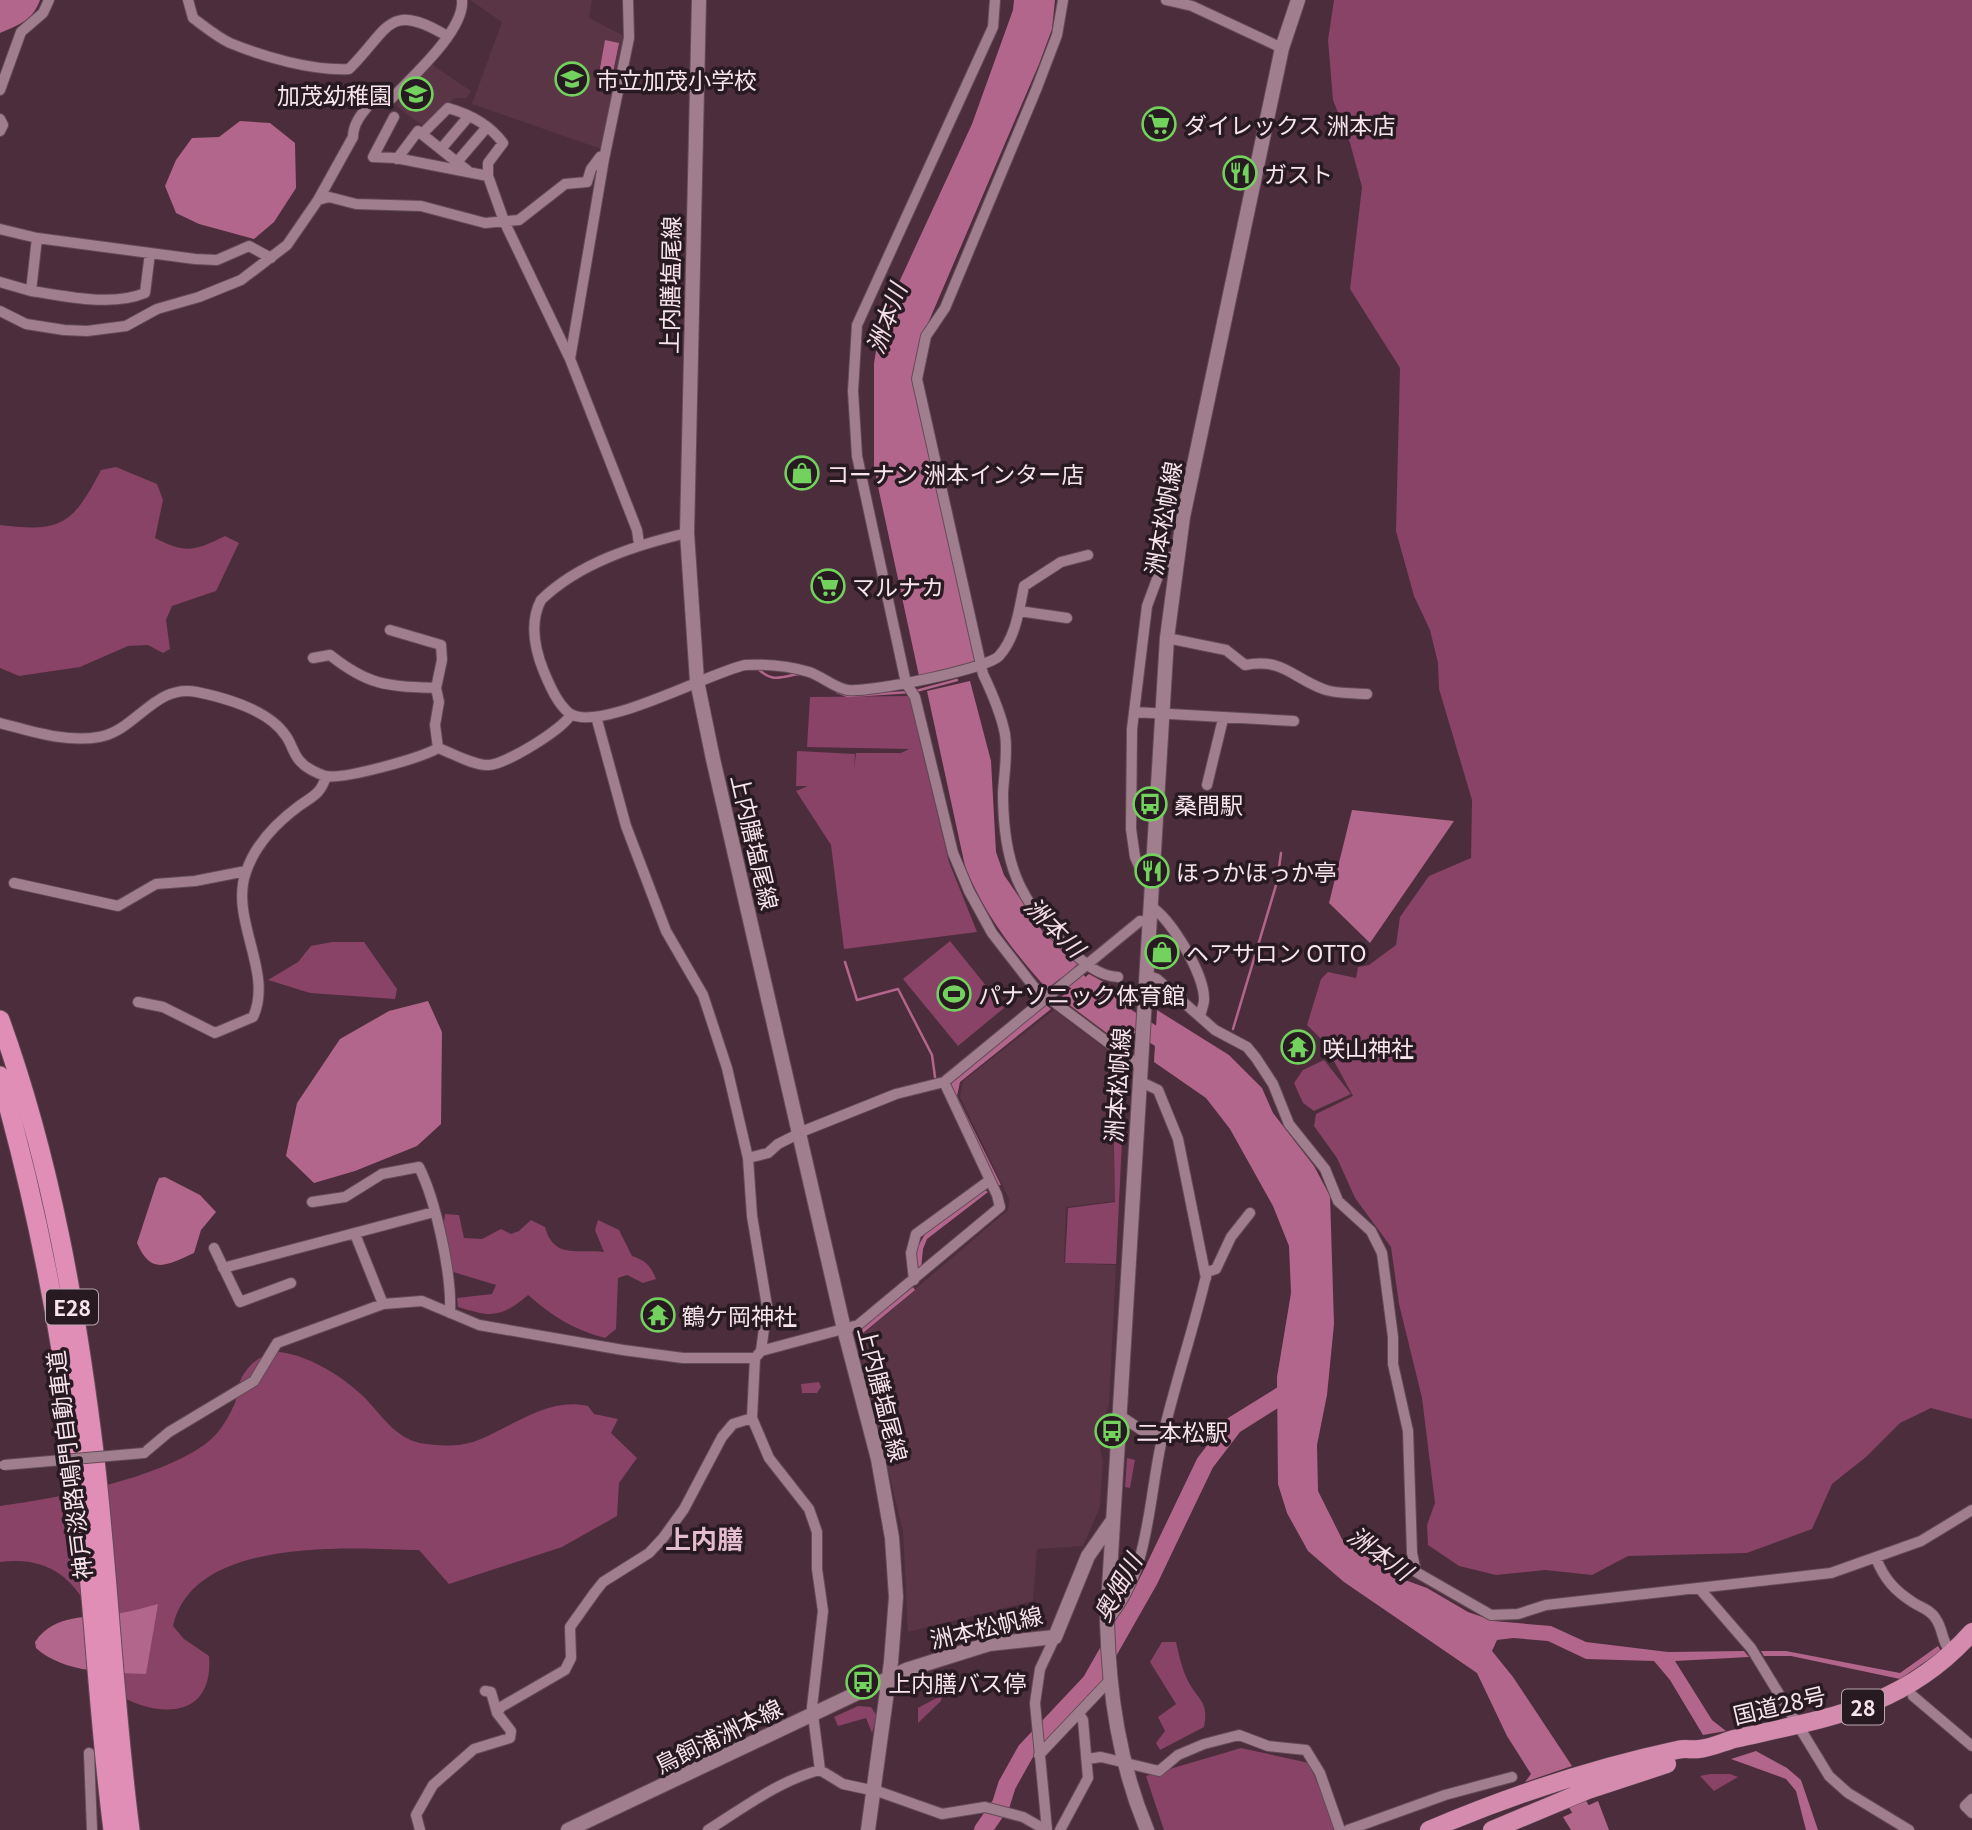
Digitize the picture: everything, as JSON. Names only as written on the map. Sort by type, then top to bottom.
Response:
[{"type":"highway","name":"神戸淡路鳴門自動車道","points":[[0,1020],[38,1145],[61,1241],[93,1447],[99,1602]]},
{"type":"highway","name":"神戸淡路鳴門自動車道","points":[[0,1076],[44,1247],[63,1354],[130,1830]]},
{"type":"highway","name":"国道28号","points":[[1429,1830],[1532,1792],[1584,1783],[1692,1756],[1699,1749],[1800,1727],[1890,1695],[1918,1679],[1952,1653],[1972,1632]]},
{"type":"highway","name":"神戸淡路鳴門自動車道","points":[[107,1681],[113,1830]]},
{"type":"highway","name":"国道28号","points":[[1492,1830],[1541,1809],[1584,1783]]},
{"type":"main road","name":"上内膳塩尾線","points":[[699,0],[687,533],[697,681],[844,1329],[878,1459],[892,1538],[896,1597],[887,1681]]},
{"type":"main road","name":"洲本松帆線","points":[[887,1681],[930,1661],[989,1644],[1055,1637],[1088,1556],[1111,1523],[1139,1081],[1137,1061],[1146,980],[1167,638],[1176,558],[1282,48],[1298,0]]},
{"type":"main road","points":[[1111,1523],[1107,1621],[1114,1720],[1125,1764],[1147,1830]]},
{"type":"main road","name":"鳥飼浦洲本線","points":[[568,1830],[887,1681]]},
{"type":"main road","points":[[868,1830],[887,1681]]},
{"type":"street","points":[[0,90],[21,33],[43,13],[49,0]]},
{"type":"street","points":[[188,0],[192,18],[228,42],[286,60],[335,70],[349,69],[378,33],[398,17],[407,15],[427,20],[447,36]]},
{"type":"street","points":[[0,311],[26,324],[87,331],[125,326],[158,309],[199,298],[241,280],[287,245],[318,200],[353,137],[353,129],[361,114],[373,100],[391,99],[447,36],[462,15],[461,0]]},
{"type":"street","points":[[570,359],[604,159],[629,38],[628,0]]},
{"type":"street","points":[[995,0],[993,27],[857,325],[853,391],[857,456],[953,853],[969,891],[1011,959],[1050,998],[1137,1061]]},
{"type":"street","points":[[1063,0],[1057,35],[1036,90],[944,308],[926,336],[917,368],[922,414],[980,665],[1005,736],[1003,796],[1007,859],[1021,889],[1044,925],[1087,967],[1105,976],[1118,977]]},
{"type":"street","points":[[1166,0],[1192,6],[1282,48]]},
{"type":"street","points":[[423,133],[448,108],[487,127],[503,143],[488,163],[488,176],[504,221],[570,359],[639,544]]},
{"type":"street","points":[[441,149],[469,116]]},
{"type":"street","points":[[394,117],[373,157],[488,176]]},
{"type":"street","points":[[0,119],[3,125],[0,131]]},
{"type":"street","points":[[457,162],[487,127]]},
{"type":"street","points":[[397,159],[418,131],[470,173]]},
{"type":"street","points":[[318,200],[329,197],[356,204],[421,206],[485,223],[519,220],[565,184],[587,182],[591,169],[600,157],[604,159]]},
{"type":"street","points":[[0,229],[37,238],[216,261],[249,246],[271,258]]},
{"type":"street","points":[[31,291],[37,238]]},
{"type":"street","points":[[0,282],[31,291],[88,299],[135,297],[145,293],[150,253]]},
{"type":"street","points":[[687,533],[639,544],[600,561],[545,596],[538,606],[534,634],[538,658],[553,693],[571,714],[597,720],[729,668],[763,664],[811,672],[848,690],[912,687],[980,665],[999,655],[1012,635],[1024,586],[1061,562],[1088,555]]},
{"type":"street","points":[[1152,880],[1145,879],[1135,857],[1131,829],[1134,712],[1141,631],[1147,606],[1160,571],[1170,557],[1176,558]]},
{"type":"street","points":[[1019,611],[1067,618]]},
{"type":"street","points":[[390,630],[441,645],[442,660],[436,688],[439,702],[435,725],[438,748]]},
{"type":"street","points":[[1167,638],[1226,650],[1245,665],[1263,662],[1279,665],[1325,691],[1367,694]]},
{"type":"street","points":[[313,658],[330,655],[363,679],[409,688],[436,688]]},
{"type":"street","points":[[0,723],[32,734],[98,738],[125,725],[163,696],[196,692],[242,705],[274,723],[286,735],[301,763],[326,776],[402,763],[438,748],[486,765],[502,762],[562,726],[571,714]]},
{"type":"street","points":[[1134,712],[1294,721]]},
{"type":"street","points":[[1207,785],[1223,719]]},
{"type":"street","points":[[597,720],[626,826],[666,930],[703,995],[727,1068],[748,1158],[752,1216],[767,1306],[758,1355],[752,1418],[769,1458],[809,1509],[817,1532],[817,1569],[823,1611],[813,1714],[820,1770]]},
{"type":"street","points":[[138,1002],[173,1011],[215,1033],[253,1017],[261,1000],[240,896],[246,871],[265,837],[299,806],[314,799],[322,789],[326,776]]},
{"type":"street","points":[[15,883],[118,906],[156,884],[195,881],[246,871]]},
{"type":"street","points":[[1150,906],[1160,911],[1188,953],[1205,1000],[1200,1016]]},
{"type":"street","points":[[748,1158],[768,1153],[778,1144],[896,1094],[944,1082],[1050,998],[1140,921],[1150,922]]},
{"type":"street","points":[[1146,980],[1157,979],[1215,1030],[1247,1047],[1273,1084],[1289,1124],[1325,1169],[1338,1200],[1371,1231],[1381,1254],[1393,1337],[1393,1364],[1408,1431],[1409,1530],[1416,1573],[1491,1615],[1518,1614],[1546,1605],[1831,1573],[1921,1541],[1972,1510]]},
{"type":"street","points":[[1139,1081],[1158,1090],[1178,1139],[1206,1278]]},
{"type":"street","points":[[2,1465],[144,1453],[169,1432],[254,1381],[276,1343],[383,1304],[422,1301],[479,1325],[683,1358],[758,1355],[858,1325],[997,1212],[999,1201],[944,1082]]},
{"type":"street","points":[[312,1202],[345,1197],[382,1174],[419,1167],[429,1187],[451,1294],[450,1313]]},
{"type":"street","points":[[914,1280],[911,1253],[916,1234],[990,1180]]},
{"type":"street","points":[[223,1268],[320,1240],[355,1234],[434,1212]]},
{"type":"street","points":[[1107,1621],[1120,1606],[1136,1575],[1163,1437],[1207,1272],[1216,1269],[1231,1237],[1250,1213]]},
{"type":"street","points":[[355,1234],[383,1304]]},
{"type":"street","points":[[214,1248],[240,1302],[291,1283]]},
{"type":"street","points":[[1119,1415],[1143,1431],[1163,1437]]},
{"type":"street","points":[[497,1713],[501,1707],[565,1670],[571,1658],[570,1627],[595,1592],[603,1582],[649,1553],[663,1538],[684,1509],[722,1437],[733,1424],[752,1418]]},
{"type":"street","points":[[1876,1558],[1882,1575],[1894,1589],[1929,1611],[1936,1619],[1941,1640],[1952,1653]]},
{"type":"street","points":[[1699,1588],[1751,1648],[1829,1776],[1848,1793],[1909,1830]]},
{"type":"street","points":[[983,1621],[989,1644]]},
{"type":"street","points":[[1046,1830],[1035,1693],[1040,1669],[1055,1637]]},
{"type":"street","points":[[1039,1752],[1079,1714],[1109,1677]]},
{"type":"street","points":[[420,1830],[416,1815],[433,1785],[474,1749],[510,1738],[511,1731],[497,1713],[491,1692],[485,1691]]},
{"type":"street","points":[[1913,1696],[1972,1746]]},
{"type":"street","points":[[1060,1830],[1088,1778],[1083,1720],[1079,1714]]},
{"type":"street","points":[[1087,1759],[1101,1757],[1159,1771],[1178,1755],[1204,1744],[1239,1735],[1268,1746],[1306,1750],[1317,1766],[1340,1830]]},
{"type":"street","points":[[89,1753],[92,1830]]},
{"type":"street","points":[[708,1830],[803,1774],[820,1770],[843,1784],[942,1814],[985,1807],[1023,1817],[1046,1830]]},
{"type":"street","points":[[1348,1830],[1446,1795],[1512,1777]]},
{"type":"street","points":[[1972,1799],[1965,1806],[1972,1813]]},
{"type":"shaded area","points":[[470,0],[592,0],[589,18],[624,36],[604,150],[472,104],[502,22]]},
{"type":"shaded area","points":[[1334,0],[1972,0],[1972,1419],[1931,1408],[1900,1423],[1866,1457],[1832,1484],[1812,1529],[1747,1553],[1628,1556],[1592,1575],[1545,1570],[1496,1575],[1459,1566],[1428,1545],[1427,1525],[1435,1503],[1422,1398],[1399,1304],[1391,1247],[1355,1198],[1337,1158],[1314,1126],[1316,1114],[1353,1096],[1323,1041],[1307,1025],[1321,979],[1328,972],[1356,978],[1358,967],[1369,965],[1396,945],[1400,917],[1429,876],[1471,858],[1472,800],[1439,689],[1438,663],[1430,630],[1414,596],[1396,531],[1400,368],[1350,289],[1362,187],[1350,143],[1333,100],[1328,40]]},
{"type":"shaded area","points":[[431,64],[471,91],[466,98],[455,98],[424,127],[395,105]]},
{"type":"shaded area","points":[[116,467],[157,484],[163,500],[155,538],[174,547],[190,549],[225,536],[239,543],[216,591],[172,606],[166,620],[170,649],[163,653],[148,645],[128,646],[80,667],[19,676],[0,668],[0,525],[38,527],[63,521],[82,502],[101,470]]},
{"type":"shaded area","points":[[909,696],[949,862],[977,932],[844,949],[831,845],[796,791],[808,786],[796,786],[797,751],[855,754],[854,768],[856,753],[901,753],[909,749],[807,747],[810,697]]},
{"type":"shaded area","name":"パナソニック体育館","points":[[950,941],[1004,1008],[958,1046],[903,979]]},
{"type":"shaded area","points":[[332,942],[364,942],[397,989],[395,999],[310,993],[268,980],[298,962],[311,946]]},
{"type":"shaded area","points":[[1054,1010],[1111,1053],[1115,1201],[1066,1207],[1064,1263],[1116,1265],[1109,1404],[1102,1425],[1100,1448],[1103,1462],[1100,1507],[1083,1546],[1037,1549],[1033,1601],[908,1632],[903,1532],[857,1339],[1008,1210],[1009,1199],[960,1097],[963,1081]]},
{"type":"shaded area","points":[[1112,1051],[1131,1064],[1129,1093],[1124,1100],[1116,1264],[1065,1263],[1068,1208],[1115,1202]]},
{"type":"shaded area","points":[[1324,1060],[1351,1094],[1314,1111],[1303,1103],[1294,1083],[1303,1070]]},
{"type":"shaded area","points":[[445,1214],[459,1215],[464,1238],[482,1239],[501,1229],[511,1234],[519,1231],[531,1220],[545,1227],[554,1244],[560,1248],[604,1252],[595,1230],[598,1220],[619,1230],[632,1256],[647,1264],[656,1279],[643,1283],[627,1275],[618,1278],[616,1329],[605,1338],[564,1321],[528,1295],[510,1308],[495,1314],[458,1307],[457,1298],[492,1294],[496,1285],[450,1271],[443,1229]]},
{"type":"shaded area","points":[[280,1352],[314,1362],[336,1375],[364,1397],[396,1431],[420,1443],[447,1446],[473,1442],[529,1415],[573,1404],[588,1406],[594,1414],[618,1419],[611,1433],[637,1458],[619,1483],[617,1516],[562,1547],[449,1584],[419,1550],[316,1549],[241,1562],[210,1576],[186,1597],[173,1626],[184,1639],[209,1656],[208,1676],[203,1691],[195,1701],[169,1710],[138,1704],[122,1697],[95,1623],[84,1601],[70,1583],[52,1569],[29,1562],[0,1562],[0,1506],[106,1485],[160,1468],[184,1457],[204,1445],[221,1428],[234,1405],[237,1389],[249,1367],[266,1355]]},
{"type":"shaded area","points":[[819,1382],[821,1387],[817,1393],[802,1393],[801,1384]]},
{"type":"shaded area","points":[[1127,1458],[1135,1460],[1130,1488],[1125,1487]]},
{"type":"shaded area","points":[[1162,1642],[1176,1642],[1186,1676],[1204,1707],[1205,1718],[1204,1727],[1160,1750],[1156,1743],[1165,1731],[1158,1717],[1176,1704],[1150,1662]]},
{"type":"shaded area","points":[[942,1695],[941,1701],[918,1723],[918,1708]]},
{"type":"shaded area","points":[[858,1706],[871,1707],[877,1716],[872,1733],[866,1718],[838,1726],[834,1717]]},
{"type":"shaded area","points":[[1241,1748],[1309,1763],[1337,1830],[1164,1830],[1146,1776]]},
{"type":"shaded area","points":[[1730,1774],[1738,1777],[1714,1791],[1700,1776]]},
{"type":"water","points":[[0,0],[40,0],[29,17],[0,33]]},
{"type":"water","points":[[1014,0],[1055,0],[1052,29],[923,335],[914,378],[915,395],[978,661],[919,676],[874,468],[874,363],[879,333],[895,291],[972,124],[1013,10]]},
{"type":"water","points":[[605,40],[619,43],[612,77],[599,74]]},
{"type":"water","points":[[240,121],[270,123],[295,143],[296,188],[274,222],[254,239],[199,224],[176,213],[165,186],[176,160],[192,138],[219,137]]},
{"type":"water","points":[[970,681],[991,761],[996,852],[1004,875],[1043,932],[1078,964],[1047,989],[1000,931],[965,866],[927,691]]},
{"type":"water","points":[[1352,810],[1454,821],[1370,943],[1329,903]]},
{"type":"water","points":[[1089,974],[1133,998],[1128,1049],[1060,998]]},
{"type":"water","points":[[428,1001],[442,1032],[441,1124],[417,1146],[355,1171],[314,1183],[286,1156],[297,1103],[340,1039],[389,1011]]},
{"type":"water","points":[[1046,1005],[1051,1009],[960,1082],[957,1096],[1001,1185],[996,1186],[950,1085],[954,1078]]},
{"type":"water","points":[[1157,1010],[1229,1055],[1262,1088],[1273,1113],[1314,1166],[1330,1196],[1334,1324],[1327,1395],[1317,1445],[1318,1491],[1342,1539],[1394,1576],[1427,1588],[1468,1612],[1494,1621],[1551,1626],[1586,1642],[1668,1652],[1744,1651],[1749,1657],[1675,1661],[1712,1720],[1726,1731],[1703,1735],[1670,1680],[1654,1661],[1586,1659],[1548,1641],[1513,1638],[1497,1640],[1492,1651],[1513,1677],[1572,1766],[1525,1782],[1531,1774],[1507,1736],[1477,1673],[1344,1582],[1308,1551],[1287,1513],[1278,1484],[1277,1377],[1291,1293],[1289,1246],[1273,1206],[1230,1129],[1206,1098],[1154,1062]]},
{"type":"water","points":[[165,1177],[200,1195],[216,1212],[201,1230],[194,1253],[161,1265],[148,1260],[137,1243],[156,1185],[159,1178]]},
{"type":"water","points":[[985,1190],[988,1192],[927,1239],[921,1269],[917,1269],[916,1250],[925,1234]]},
{"type":"water","points":[[913,1287],[915,1290],[857,1338],[855,1333]]},
{"type":"water","points":[[158,1604],[146,1674],[103,1672],[74,1667],[47,1656],[36,1648],[35,1642],[43,1632],[63,1621],[121,1613]]},
{"type":"water","points":[[1938,1646],[1941,1651],[1900,1679],[1791,1656],[1764,1656],[1761,1651],[1786,1651],[1900,1673]]},
{"type":"water","points":[[1756,1751],[1787,1768],[1801,1780],[1818,1830],[1806,1830],[1796,1791],[1786,1779],[1731,1759]]},
{"type":"water","points":[[1598,1801],[1609,1830],[1571,1830],[1563,1817]]},
{"type":"waterway","points":[[758,669],[773,678],[799,674]]},
{"type":"waterway","points":[[916,691],[957,680]]},
{"type":"waterway","points":[[837,692],[848,696],[910,692]]},
{"type":"waterway","points":[[1233,1029],[1277,882],[1281,853]]},
{"type":"waterway","points":[[845,962],[857,1000],[898,989],[932,1055],[935,1077]]},
{"type":"waterway","name":"洲本川","points":[[1059,965],[1094,997],[1175,1048]]},
{"type":"waterway","name":"奥畑川","points":[[983,1830],[1001,1804],[1007,1785],[1026,1751],[1091,1682],[1149,1580],[1205,1463],[1234,1425],[1298,1385]]},
{"type":"waterway","name":"洲本川","points":[[1566,1785],[1593,1830]]},
{"type":"place","name":"市立加茂小学校","points":[[572,79]]},
{"type":"place","name":"加茂幼稚園","points":[[416,94]]},
{"type":"place","name":"ダイレックス 洲本店","points":[[1159,124]]},
{"type":"place","name":"ガスト","points":[[1240,173]]},
{"type":"place","name":"コーナン 洲本インター店","points":[[802,473]]},
{"type":"place","name":"マルナカ","points":[[828,586]]},
{"type":"place","name":"桑間駅","points":[[1150,804]]},
{"type":"place","name":"ほっかほっか亭","points":[[1152,871]]},
{"type":"place","name":"ヘアサロン OTTO","points":[[1162,952]]},
{"type":"place","name":"パナソニック体育館","points":[[954,994]]},
{"type":"place","name":"咲山神社","points":[[1298,1047]]},
{"type":"place","name":"鶴ケ岡神社","points":[[658,1315]]},
{"type":"place","name":"二本松駅","points":[[1112,1431]]},
{"type":"place","name":"上内膳バス停","points":[[863,1682]]},
{"type":"district","name":"上内膳","points":[[704,1537]]}]
